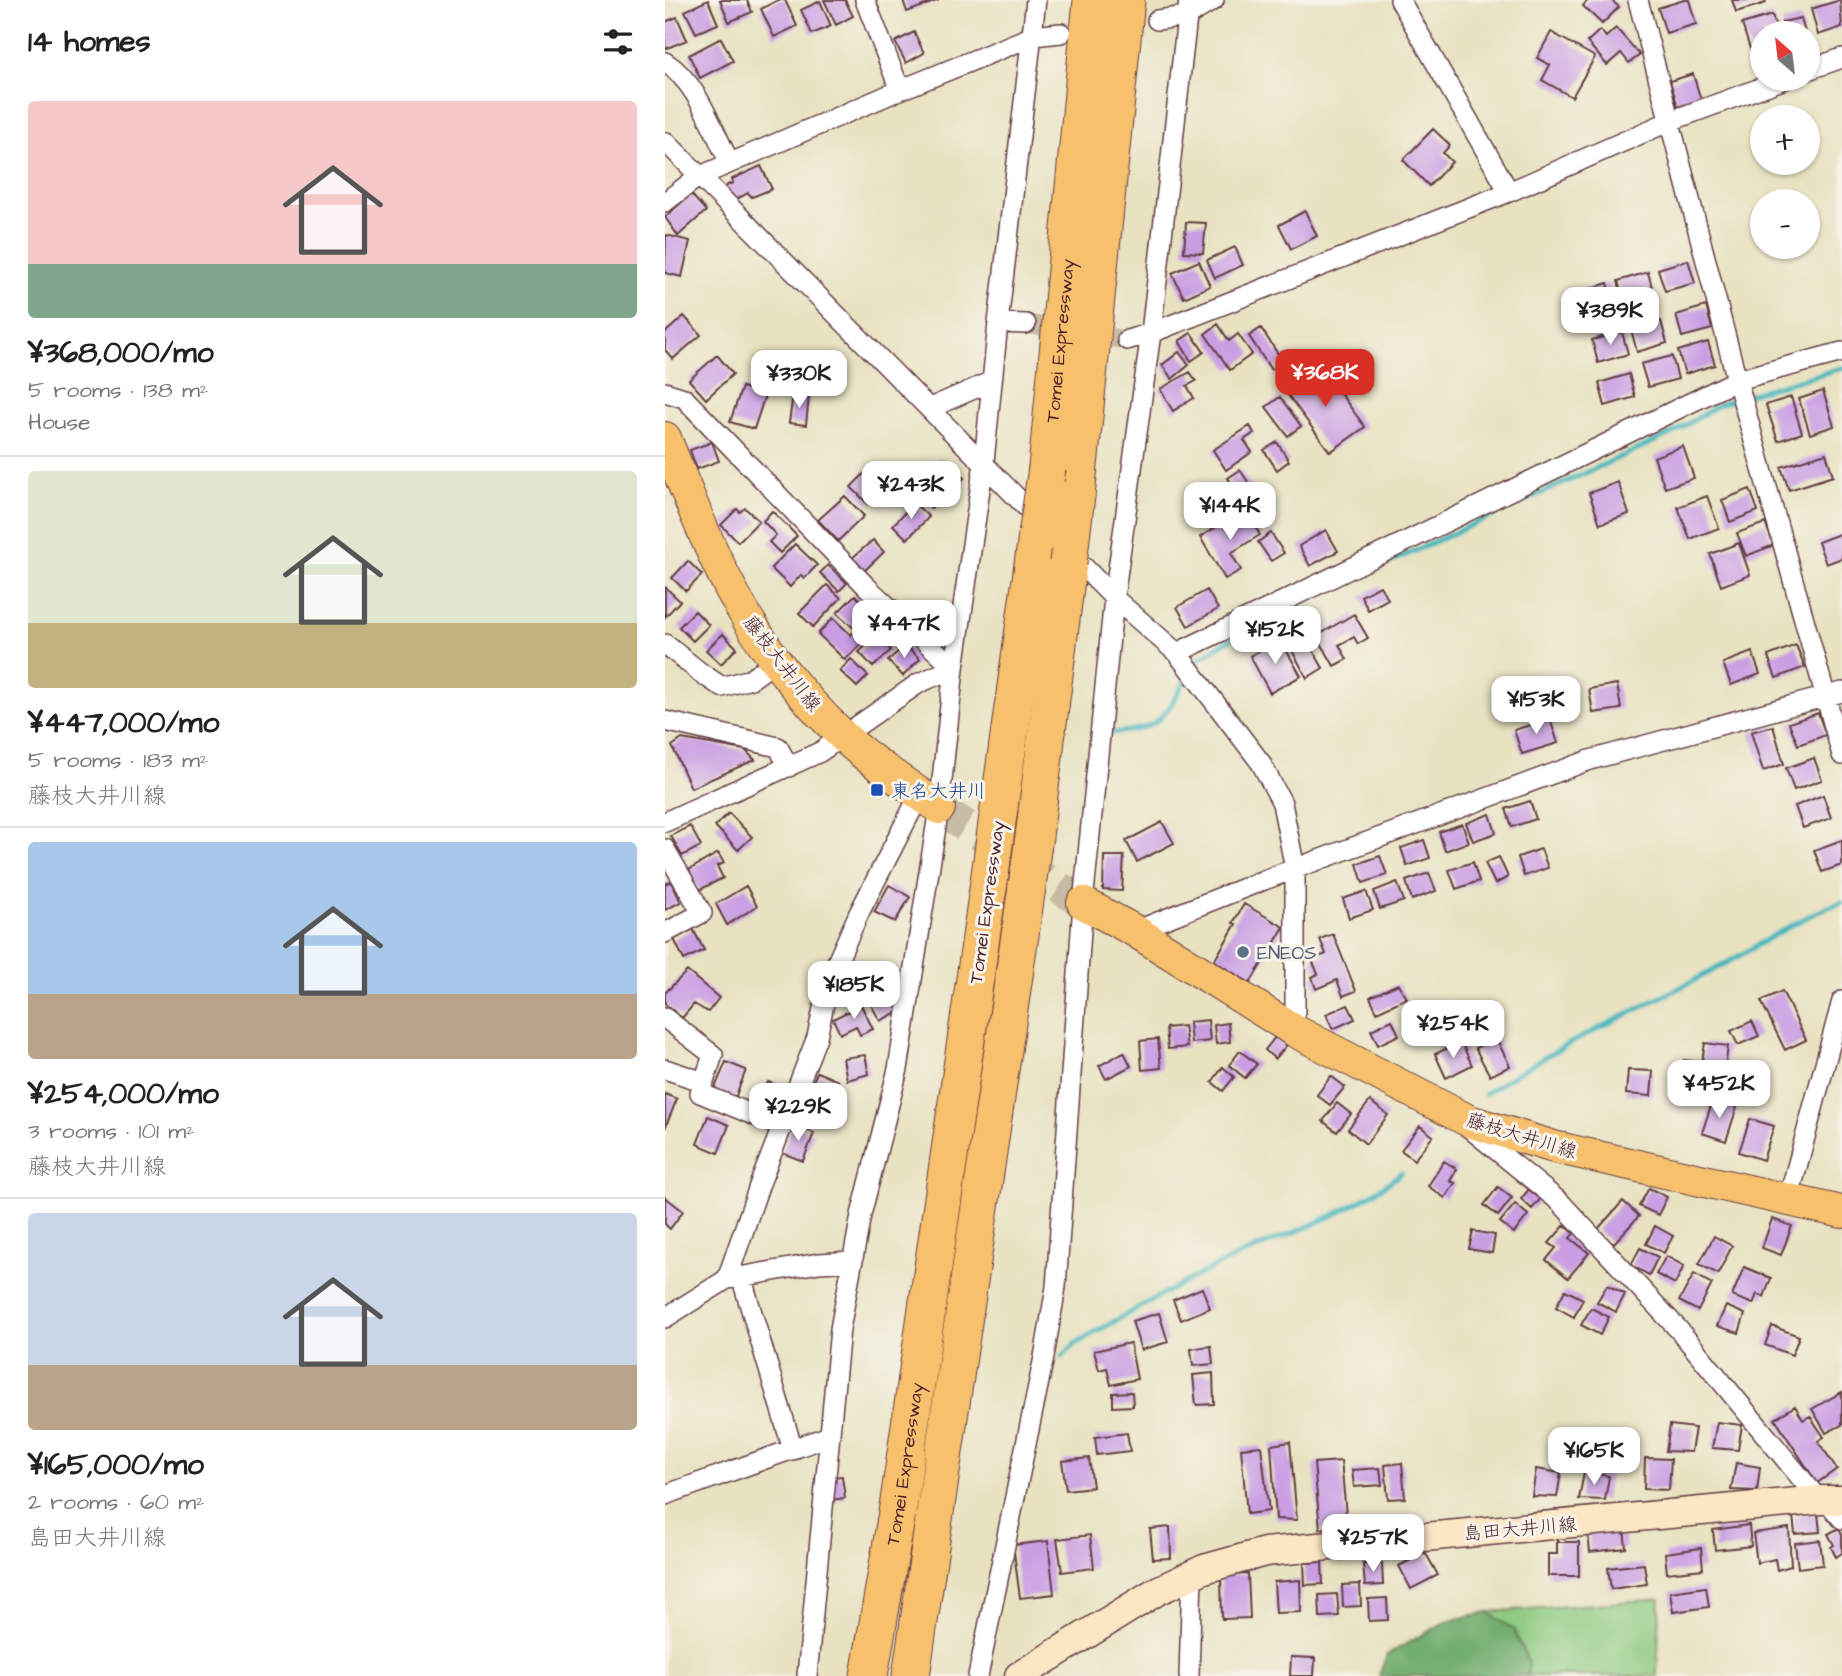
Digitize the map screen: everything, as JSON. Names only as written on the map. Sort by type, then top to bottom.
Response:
[{"type":"highway","name":"Tomei Expressway","points":[[869,1676],[899,1501],[1047,468],[1092,0]]},
{"type":"highway","name":"Tomei Expressway","points":[[911,1676],[1034,835],[1076,496],[1126,0]]},
{"type":"highway","points":[[857,1676],[875,1585],[899,1501]]},
{"type":"highway","points":[[917,1676],[920,1625]]},
{"type":"main road","name":"藤枝大井川線","points":[[665,438],[700,524],[739,605],[776,661],[842,735],[876,765],[929,801]]},
{"type":"main road","name":"藤枝大井川線","points":[[1083,903],[1295,1031],[1440,1107],[1500,1132],[1554,1147],[1842,1212]]},
{"type":"main road","name":"島田大井川線","points":[[1019,1676],[1157,1591],[1192,1574],[1265,1552],[1832,1505]]},
{"type":"street","points":[[865,0],[900,90]]},
{"type":"street","points":[[807,1676],[840,1329],[861,1215],[898,1069],[929,801],[954,668],[983,462],[1036,0]]},
{"type":"street","points":[[1157,20],[1214,0]]},
{"type":"street","points":[[1400,0],[1509,192]]},
{"type":"street","points":[[1638,0],[1737,380],[1834,695],[1842,755]]},
{"type":"street","points":[[978,1676],[1056,1287],[1083,903],[1114,598],[1151,333],[1188,8]]},
{"type":"street","points":[[665,202],[698,177],[900,90],[1033,36],[1061,33]]},
{"type":"street","points":[[1820,66],[1842,58]]},
{"type":"street","points":[[665,62],[677,70],[693,91],[730,163]]},
{"type":"street","points":[[1127,340],[1151,333],[1509,192],[1670,121],[1752,91]]},
{"type":"street","points":[[666,142],[1114,598],[1177,653],[1261,762],[1282,803],[1295,869],[1295,1031]]},
{"type":"street","points":[[997,323],[1026,324]]},
{"type":"street","points":[[1177,653],[1737,380],[1842,352]]},
{"type":"street","points":[[930,408],[992,381]]},
{"type":"street","points":[[665,392],[684,398],[867,587],[954,668]]},
{"type":"street","points":[[665,643],[722,687],[751,678],[776,661]]},
{"type":"street","points":[[665,822],[820,752],[919,683],[954,668]]},
{"type":"street","points":[[1135,932],[1295,869],[1590,760],[1834,695]]},
{"type":"street","points":[[665,720],[778,747],[789,767]]},
{"type":"street","points":[[793,1450],[734,1278],[783,1127],[817,1037],[829,980],[859,913],[929,801]]},
{"type":"street","points":[[665,849],[702,914],[665,933]]},
{"type":"street","points":[[1788,1200],[1842,1001]]},
{"type":"street","points":[[665,1018],[712,1055],[700,1093],[783,1127]]},
{"type":"street","points":[[665,1069],[704,1082]]},
{"type":"street","points":[[1440,1107],[1560,1202],[1679,1330],[1832,1505]]},
{"type":"street","points":[[1530,1177],[1532,1163],[1538,1154],[1554,1147]]},
{"type":"street","points":[[665,1318],[734,1278],[819,1263],[853,1261]]},
{"type":"street","points":[[665,1495],[829,1436]]},
{"type":"street","points":[[1189,1676],[1192,1574]]},
{"type":"green space","points":[[1660,1599],[1657,1676],[1528,1676],[1528,1667],[1488,1612]]},
{"type":"green space","points":[[1488,1612],[1514,1630],[1529,1663],[1527,1676],[1379,1676],[1387,1655],[1447,1621]]},
{"type":"building","points":[[708,0],[718,24],[696,33],[685,11]]},
{"type":"building","points":[[720,0],[747,0],[752,12],[729,22]]},
{"type":"building","points":[[778,0],[785,0],[797,26],[774,37],[761,9]]},
{"type":"building","points":[[824,0],[845,0],[853,16],[836,25]]},
{"type":"building","points":[[903,0],[939,0],[907,12]]},
{"type":"building","points":[[1588,0],[1611,0],[1619,7],[1602,24],[1583,6]]},
{"type":"building","points":[[1689,0],[1696,24],[1666,33],[1658,8]]},
{"type":"building","points":[[1732,0],[1765,0],[1766,3],[1736,12]]},
{"type":"building","points":[[1840,0],[1842,27],[1820,34],[1820,21],[1814,21],[1811,9]]},
{"type":"building","points":[[820,1],[831,26],[812,34],[801,10]]},
{"type":"building","points":[[1772,15],[1774,21],[1752,21]]},
{"type":"building","points":[[677,17],[687,40],[665,49],[665,22]]},
{"type":"building","points":[[1750,22],[1750,49],[1742,24]]},
{"type":"building","points":[[1616,28],[1640,55],[1629,63],[1621,53],[1607,65],[1587,42],[1600,30],[1606,37]]},
{"type":"building","points":[[914,32],[924,53],[906,63],[895,42]]},
{"type":"building","points":[[1551,32],[1595,57],[1572,97],[1542,80],[1550,65],[1537,58]]},
{"type":"building","points":[[721,38],[733,61],[700,78],[689,55]]},
{"type":"building","points":[[1693,74],[1701,100],[1678,107],[1670,81]]},
{"type":"building","points":[[1433,129],[1450,145],[1443,153],[1452,162],[1429,186],[1403,160]]},
{"type":"building","points":[[761,166],[772,189],[752,197],[748,193],[733,201],[725,192],[727,185],[733,183],[732,179]]},
{"type":"building","points":[[691,194],[706,211],[678,236],[665,217]]},
{"type":"building","points":[[1305,211],[1317,236],[1291,249],[1279,225]]},
{"type":"building","points":[[1186,222],[1206,223],[1203,253],[1184,252]]},
{"type":"building","points":[[666,235],[690,241],[682,277],[665,273]]},
{"type":"building","points":[[1235,247],[1243,265],[1215,278],[1207,260]]},
{"type":"building","points":[[1688,260],[1695,283],[1665,291],[1658,269]]},
{"type":"building","points":[[1199,261],[1210,286],[1184,298],[1172,273]]},
{"type":"building","points":[[1648,272],[1654,295],[1624,304],[1618,281]]},
{"type":"building","points":[[1608,283],[1614,305],[1584,314],[1578,292]]},
{"type":"building","points":[[1706,306],[1712,329],[1682,337],[1676,315]]},
{"type":"building","points":[[684,316],[701,335],[673,359],[665,350],[665,333]]},
{"type":"building","points":[[1661,321],[1667,343],[1637,352],[1631,329]]},
{"type":"building","points":[[1218,324],[1229,341],[1238,334],[1252,354],[1230,370],[1205,334]]},
{"type":"building","points":[[1261,328],[1278,354],[1281,352],[1286,361],[1271,370],[1249,336]]},
{"type":"building","points":[[1622,332],[1628,354],[1598,363],[1592,340]]},
{"type":"building","points":[[1191,333],[1204,352],[1191,361],[1179,341]]},
{"type":"building","points":[[1708,342],[1715,365],[1685,374],[1678,351]]},
{"type":"building","points":[[1179,352],[1189,365],[1172,379],[1162,365]]},
{"type":"building","points":[[717,355],[733,374],[706,399],[689,380]]},
{"type":"building","points":[[1672,356],[1678,379],[1648,387],[1641,364]]},
{"type":"building","points":[[774,358],[775,380],[755,381],[754,359]]},
{"type":"building","points":[[1320,366],[1365,427],[1330,452],[1285,391]]},
{"type":"building","points":[[1190,372],[1196,381],[1187,386],[1194,398],[1173,411],[1160,389]]},
{"type":"building","points":[[1629,374],[1635,397],[1605,406],[1599,383]]},
{"type":"building","points":[[742,387],[765,395],[754,429],[730,422]]},
{"type":"building","points":[[1823,391],[1834,426],[1810,434],[1799,399]]},
{"type":"building","points":[[793,394],[809,396],[806,425],[789,423]]},
{"type":"building","points":[[1280,397],[1301,426],[1288,436],[1266,407]]},
{"type":"building","points":[[1791,397],[1802,433],[1778,441],[1766,405]]},
{"type":"building","points":[[1250,426],[1254,433],[1244,440],[1252,452],[1226,470],[1213,450]]},
{"type":"building","points":[[712,442],[719,461],[697,469],[690,450]]},
{"type":"building","points":[[1277,442],[1289,461],[1277,470],[1264,450]]},
{"type":"building","points":[[1683,446],[1694,478],[1665,488],[1654,457]]},
{"type":"building","points":[[1826,453],[1833,476],[1789,490],[1781,467]]},
{"type":"building","points":[[943,458],[964,478],[931,508],[912,487]]},
{"type":"building","points":[[870,468],[887,484],[868,504],[851,487]]},
{"type":"building","points":[[1240,470],[1253,489],[1240,497],[1228,478]]},
{"type":"building","points":[[1618,482],[1629,514],[1600,524],[1589,493]]},
{"type":"building","points":[[1750,489],[1758,511],[1730,522],[1722,500]]},
{"type":"building","points":[[845,496],[864,516],[838,541],[818,520]]},
{"type":"building","points":[[1707,496],[1719,528],[1690,539],[1678,507]]},
{"type":"building","points":[[914,503],[929,517],[907,539],[893,525]]},
{"type":"building","points":[[745,508],[759,521],[738,542],[721,525],[737,509],[740,512]]},
{"type":"building","points":[[1245,510],[1260,535],[1231,553],[1241,570],[1225,579],[1200,537]]},
{"type":"building","points":[[772,511],[797,536],[780,553],[769,542],[776,535],[763,521]]},
{"type":"building","points":[[1765,523],[1774,545],[1746,556],[1737,533]]},
{"type":"building","points":[[1326,530],[1338,551],[1310,566],[1299,546]]},
{"type":"building","points":[[1271,533],[1284,553],[1271,561],[1258,542]]},
{"type":"building","points":[[1842,533],[1842,558],[1826,564],[1818,542]]},
{"type":"building","points":[[873,540],[884,552],[863,572],[851,559]]},
{"type":"building","points":[[1739,543],[1750,575],[1721,586],[1710,554]]},
{"type":"building","points":[[795,544],[817,565],[804,579],[801,575],[790,587],[771,568]]},
{"type":"building","points":[[688,561],[702,575],[686,591],[672,578]]},
{"type":"building","points":[[828,565],[847,583],[839,591],[820,573]]},
{"type":"building","points":[[827,585],[841,598],[813,627],[799,613]]},
{"type":"building","points":[[1380,586],[1388,599],[1368,610],[1361,596]]},
{"type":"building","points":[[665,587],[680,601],[665,617]]},
{"type":"building","points":[[1207,590],[1218,609],[1188,626],[1177,607]]},
{"type":"building","points":[[855,595],[867,607],[864,610],[870,616],[875,611],[884,620],[845,660],[818,634],[833,618],[851,635],[856,630],[837,613]]},
{"type":"building","points":[[695,611],[709,625],[693,641],[679,627]]},
{"type":"building","points":[[1354,614],[1368,638],[1358,644],[1354,637],[1339,645],[1347,659],[1334,666],[1317,636]]},
{"type":"building","points":[[1297,623],[1323,668],[1307,678],[1282,632]]},
{"type":"building","points":[[723,634],[737,648],[721,664],[706,650]]},
{"type":"building","points":[[876,636],[891,650],[873,667],[859,652]]},
{"type":"building","points":[[1280,639],[1301,676],[1270,693],[1250,656]]},
{"type":"building","points":[[905,645],[920,659],[903,676],[888,661]]},
{"type":"building","points":[[1796,645],[1805,667],[1776,678],[1768,656]]},
{"type":"building","points":[[1752,652],[1760,674],[1731,685],[1723,663]]},
{"type":"building","points":[[851,659],[868,676],[857,687],[840,671]]},
{"type":"building","points":[[1617,684],[1621,709],[1593,713],[1589,689]]},
{"type":"building","points":[[1818,713],[1826,735],[1798,745],[1789,723]]},
{"type":"building","points":[[1550,719],[1558,743],[1522,754],[1514,730]]},
{"type":"building","points":[[1773,726],[1784,764],[1763,771],[1751,732]]},
{"type":"building","points":[[682,739],[745,750],[755,760],[691,788],[672,746]]},
{"type":"building","points":[[1814,758],[1822,780],[1794,790],[1786,768]]},
{"type":"building","points":[[1823,795],[1831,818],[1803,828],[1795,806]]},
{"type":"building","points":[[1530,801],[1536,819],[1512,827],[1506,809]]},
{"type":"building","points":[[729,813],[752,837],[738,850],[715,826]]},
{"type":"building","points":[[1490,814],[1496,833],[1473,841],[1466,823]]},
{"type":"building","points":[[1162,822],[1174,843],[1137,862],[1126,841]]},
{"type":"building","points":[[1462,824],[1469,842],[1445,851],[1439,832]]},
{"type":"building","points":[[690,826],[701,846],[682,856],[671,836]]},
{"type":"building","points":[[1424,840],[1430,858],[1407,866],[1401,848]]},
{"type":"building","points":[[1842,840],[1842,865],[1822,872],[1814,850]]},
{"type":"building","points":[[1541,849],[1548,868],[1524,876],[1518,857]]},
{"type":"building","points":[[718,853],[724,863],[717,866],[723,878],[699,890],[689,870]]},
{"type":"building","points":[[1104,856],[1124,856],[1122,891],[1103,890]]},
{"type":"building","points":[[1380,856],[1387,875],[1363,883],[1357,864]]},
{"type":"building","points":[[1499,857],[1508,877],[1495,884],[1485,863]]},
{"type":"building","points":[[1473,862],[1479,881],[1456,889],[1449,870]]},
{"type":"building","points":[[1429,873],[1436,891],[1412,900],[1406,881]]},
{"type":"building","points":[[671,881],[681,902],[665,910],[665,884]]},
{"type":"building","points":[[1397,882],[1404,901],[1380,909],[1374,891]]},
{"type":"building","points":[[889,885],[910,897],[895,922],[874,912]]},
{"type":"building","points":[[746,886],[757,906],[727,925],[716,904]]},
{"type":"building","points":[[1366,891],[1373,910],[1349,918],[1343,899]]},
{"type":"building","points":[[1244,904],[1284,927],[1250,983],[1214,961],[1236,924],[1233,923]]},
{"type":"building","points":[[693,929],[704,950],[684,960],[674,939]]},
{"type":"building","points":[[1333,934],[1356,991],[1343,996],[1337,980],[1316,989],[1312,977],[1318,974],[1312,960],[1326,954],[1320,939]]},
{"type":"building","points":[[687,971],[719,998],[708,1012],[694,1004],[682,1018],[665,1004],[665,993]]},
{"type":"building","points":[[859,972],[869,992],[850,1002],[840,982]]},
{"type":"building","points":[[1398,984],[1407,998],[1377,1012],[1370,997]]},
{"type":"building","points":[[888,991],[899,1011],[880,1021],[869,1001]]},
{"type":"building","points":[[1782,991],[1806,1040],[1785,1050],[1761,1001]]},
{"type":"building","points":[[861,1005],[873,1029],[860,1035],[856,1026],[840,1034],[833,1019]]},
{"type":"building","points":[[1348,1005],[1355,1019],[1333,1029],[1326,1014]]},
{"type":"building","points":[[1208,1020],[1210,1041],[1191,1043],[1189,1022]]},
{"type":"building","points":[[1392,1020],[1399,1035],[1378,1045],[1371,1030]]},
{"type":"building","points":[[1752,1021],[1759,1036],[1738,1045],[1731,1031]]},
{"type":"building","points":[[1228,1023],[1230,1042],[1216,1044],[1214,1025]]},
{"type":"building","points":[[1184,1026],[1187,1047],[1168,1049],[1166,1028]]},
{"type":"building","points":[[1276,1036],[1287,1045],[1275,1059],[1265,1050]]},
{"type":"building","points":[[1496,1038],[1510,1066],[1490,1076],[1475,1048]]},
{"type":"building","points":[[1158,1039],[1161,1068],[1142,1070],[1140,1041]]},
{"type":"building","points":[[1461,1042],[1472,1065],[1446,1078],[1435,1054]]},
{"type":"building","points":[[1705,1043],[1728,1046],[1722,1093],[1680,1088],[1684,1060],[1702,1062]]},
{"type":"building","points":[[1240,1051],[1257,1064],[1245,1078],[1229,1065]]},
{"type":"building","points":[[1124,1052],[1131,1066],[1106,1079],[1099,1066]]},
{"type":"building","points":[[865,1055],[869,1074],[847,1080],[843,1058]]},
{"type":"building","points":[[726,1062],[746,1070],[735,1098],[714,1090]]},
{"type":"building","points":[[1223,1067],[1234,1077],[1223,1091],[1212,1082]]},
{"type":"building","points":[[1628,1070],[1653,1071],[1651,1096],[1626,1094]]},
{"type":"building","points":[[817,1072],[838,1081],[821,1119],[801,1110]]},
{"type":"building","points":[[1331,1076],[1345,1087],[1330,1105],[1317,1095]]},
{"type":"building","points":[[768,1082],[789,1090],[778,1118],[757,1110]]},
{"type":"building","points":[[665,1094],[677,1099],[665,1128]]},
{"type":"building","points":[[1713,1099],[1737,1107],[1726,1141],[1702,1133]]},
{"type":"building","points":[[1370,1101],[1388,1115],[1366,1144],[1348,1129]]},
{"type":"building","points":[[1337,1103],[1351,1114],[1337,1132],[1323,1121]]},
{"type":"building","points":[[708,1116],[729,1125],[718,1153],[697,1144]]},
{"type":"building","points":[[1750,1119],[1774,1126],[1763,1160],[1739,1152]]},
{"type":"building","points":[[793,1125],[814,1133],[803,1161],[782,1153]]},
{"type":"building","points":[[1420,1126],[1433,1136],[1414,1160],[1401,1150]]},
{"type":"building","points":[[1444,1161],[1457,1169],[1450,1181],[1455,1183],[1445,1198],[1428,1186]]},
{"type":"building","points":[[1498,1187],[1512,1198],[1498,1216],[1484,1205]]},
{"type":"building","points":[[1530,1188],[1542,1197],[1532,1209],[1521,1199]]},
{"type":"building","points":[[1649,1188],[1667,1197],[1658,1215],[1639,1206]]},
{"type":"building","points":[[665,1197],[683,1211],[670,1229],[665,1224]]},
{"type":"building","points":[[1623,1201],[1639,1216],[1613,1244],[1597,1230]]},
{"type":"building","points":[[1515,1204],[1528,1215],[1514,1233],[1500,1222]]},
{"type":"building","points":[[1772,1219],[1792,1226],[1781,1255],[1762,1248]]},
{"type":"building","points":[[1565,1225],[1574,1233],[1570,1238],[1589,1253],[1568,1278],[1546,1260],[1556,1248],[1549,1243]]},
{"type":"building","points":[[1655,1226],[1673,1236],[1664,1253],[1646,1244]]},
{"type":"building","points":[[1473,1231],[1495,1235],[1492,1253],[1469,1249]]},
{"type":"building","points":[[1714,1236],[1732,1246],[1718,1274],[1699,1264]]},
{"type":"building","points":[[1640,1248],[1658,1257],[1649,1275],[1631,1265]]},
{"type":"building","points":[[1666,1256],[1684,1266],[1675,1284],[1656,1274]]},
{"type":"building","points":[[1744,1267],[1771,1278],[1764,1297],[1757,1294],[1753,1304],[1732,1296]]},
{"type":"building","points":[[1694,1274],[1712,1284],[1698,1311],[1679,1301]]},
{"type":"building","points":[[1607,1285],[1625,1294],[1616,1312],[1597,1302]]},
{"type":"building","points":[[1202,1288],[1210,1308],[1181,1320],[1173,1300]]},
{"type":"building","points":[[1565,1290],[1583,1299],[1574,1317],[1556,1307]]},
{"type":"building","points":[[1726,1306],[1745,1314],[1739,1333],[1717,1326]]},
{"type":"building","points":[[1591,1308],[1609,1317],[1600,1335],[1581,1325]]},
{"type":"building","points":[[1159,1313],[1168,1342],[1141,1350],[1132,1321]]},
{"type":"building","points":[[1772,1326],[1799,1336],[1792,1355],[1765,1345]]},
{"type":"building","points":[[1130,1343],[1137,1379],[1111,1385],[1107,1368],[1099,1370],[1094,1351]]},
{"type":"building","points":[[1211,1346],[1213,1364],[1193,1366],[1191,1349]]},
{"type":"building","points":[[1213,1373],[1214,1404],[1196,1405],[1193,1375]]},
{"type":"building","points":[[1132,1392],[1133,1406],[1113,1407],[1113,1393]]},
{"type":"building","points":[[1842,1392],[1842,1425],[1826,1433],[1812,1409]]},
{"type":"building","points":[[1795,1406],[1803,1420],[1810,1416],[1824,1437],[1818,1441],[1837,1469],[1817,1483],[1775,1419]]},
{"type":"building","points":[[1717,1422],[1742,1425],[1738,1450],[1712,1448]]},
{"type":"building","points":[[1670,1425],[1695,1428],[1691,1452],[1666,1451]]},
{"type":"building","points":[[1127,1433],[1130,1451],[1097,1455],[1095,1437]]},
{"type":"building","points":[[1290,1442],[1297,1520],[1276,1519],[1271,1445]]},
{"type":"building","points":[[1261,1446],[1269,1511],[1247,1514],[1241,1448]]},
{"type":"building","points":[[1089,1458],[1093,1487],[1066,1490],[1062,1461]]},
{"type":"building","points":[[1645,1458],[1671,1459],[1669,1490],[1644,1489]]},
{"type":"building","points":[[1341,1461],[1347,1525],[1320,1529],[1314,1463]]},
{"type":"building","points":[[1402,1463],[1405,1498],[1388,1499],[1385,1465]]},
{"type":"building","points":[[1736,1463],[1760,1467],[1757,1491],[1731,1490]]},
{"type":"building","points":[[1380,1468],[1382,1485],[1354,1487],[1352,1470]]},
{"type":"building","points":[[1536,1469],[1561,1473],[1557,1497],[1532,1496]]},
{"type":"building","points":[[1584,1472],[1609,1476],[1605,1500],[1579,1499]]},
{"type":"building","points":[[842,1476],[845,1498],[818,1502],[815,1479]]},
{"type":"building","points":[[1818,1513],[1820,1532],[1795,1534],[1793,1516]]},
{"type":"building","points":[[1749,1525],[1751,1546],[1715,1550],[1713,1530]]},
{"type":"building","points":[[1170,1527],[1171,1558],[1153,1559],[1150,1529]]},
{"type":"building","points":[[1624,1528],[1626,1548],[1590,1552],[1588,1532]]},
{"type":"building","points":[[1789,1528],[1791,1566],[1777,1570],[1775,1559],[1757,1563],[1753,1533]]},
{"type":"building","points":[[1839,1528],[1842,1534],[1842,1553],[1836,1557],[1828,1534]]},
{"type":"building","points":[[1090,1535],[1094,1568],[1062,1572],[1057,1539]]},
{"type":"building","points":[[1820,1540],[1823,1565],[1798,1568],[1795,1543]]},
{"type":"building","points":[[1048,1541],[1054,1594],[1020,1598],[1013,1545]]},
{"type":"building","points":[[1557,1542],[1579,1542],[1579,1576],[1548,1576],[1548,1554],[1557,1554]]},
{"type":"building","points":[[1701,1548],[1703,1569],[1667,1573],[1665,1553]]},
{"type":"building","points":[[1425,1552],[1438,1575],[1411,1589],[1399,1566]]},
{"type":"building","points":[[1322,1562],[1323,1584],[1305,1585],[1304,1563]]},
{"type":"building","points":[[1382,1563],[1383,1585],[1365,1586],[1363,1564]]},
{"type":"building","points":[[1644,1564],[1647,1584],[1611,1589],[1608,1568]]},
{"type":"building","points":[[1248,1574],[1250,1618],[1222,1619],[1221,1575]]},
{"type":"building","points":[[1300,1580],[1301,1612],[1276,1613],[1274,1582]]},
{"type":"building","points":[[1360,1584],[1361,1606],[1343,1607],[1342,1585]]},
{"type":"building","points":[[1706,1587],[1709,1607],[1673,1612],[1670,1592]]},
{"type":"building","points":[[1337,1594],[1339,1616],[1320,1617],[1319,1595]]},
{"type":"building","points":[[1387,1598],[1388,1620],[1369,1621],[1368,1599]]},
{"type":"building","points":[[1291,1657],[1315,1658],[1314,1676],[1290,1676]]},
{"type":"waterway","points":[[1305,601],[1675,432],[1718,405],[1842,368]]},
{"type":"waterway","points":[[1193,665],[1246,629]]},
{"type":"waterway","points":[[1105,733],[1138,729],[1158,720],[1173,702],[1189,673]]},
{"type":"waterway","points":[[1485,1094],[1567,1045],[1727,963],[1807,917],[1842,902]]},
{"type":"waterway","points":[[1062,1357],[1075,1344],[1159,1296],[1357,1203],[1401,1173]]},
{"type":"tunnel","points":[[1026,324],[1127,340]]},
{"type":"tunnel","points":[[939,808],[1083,903]]},
{"type":"place","name":"東名大井川","points":[[877,790]]},
{"type":"place","name":"ENEOS","points":[[1243,952]]}]
